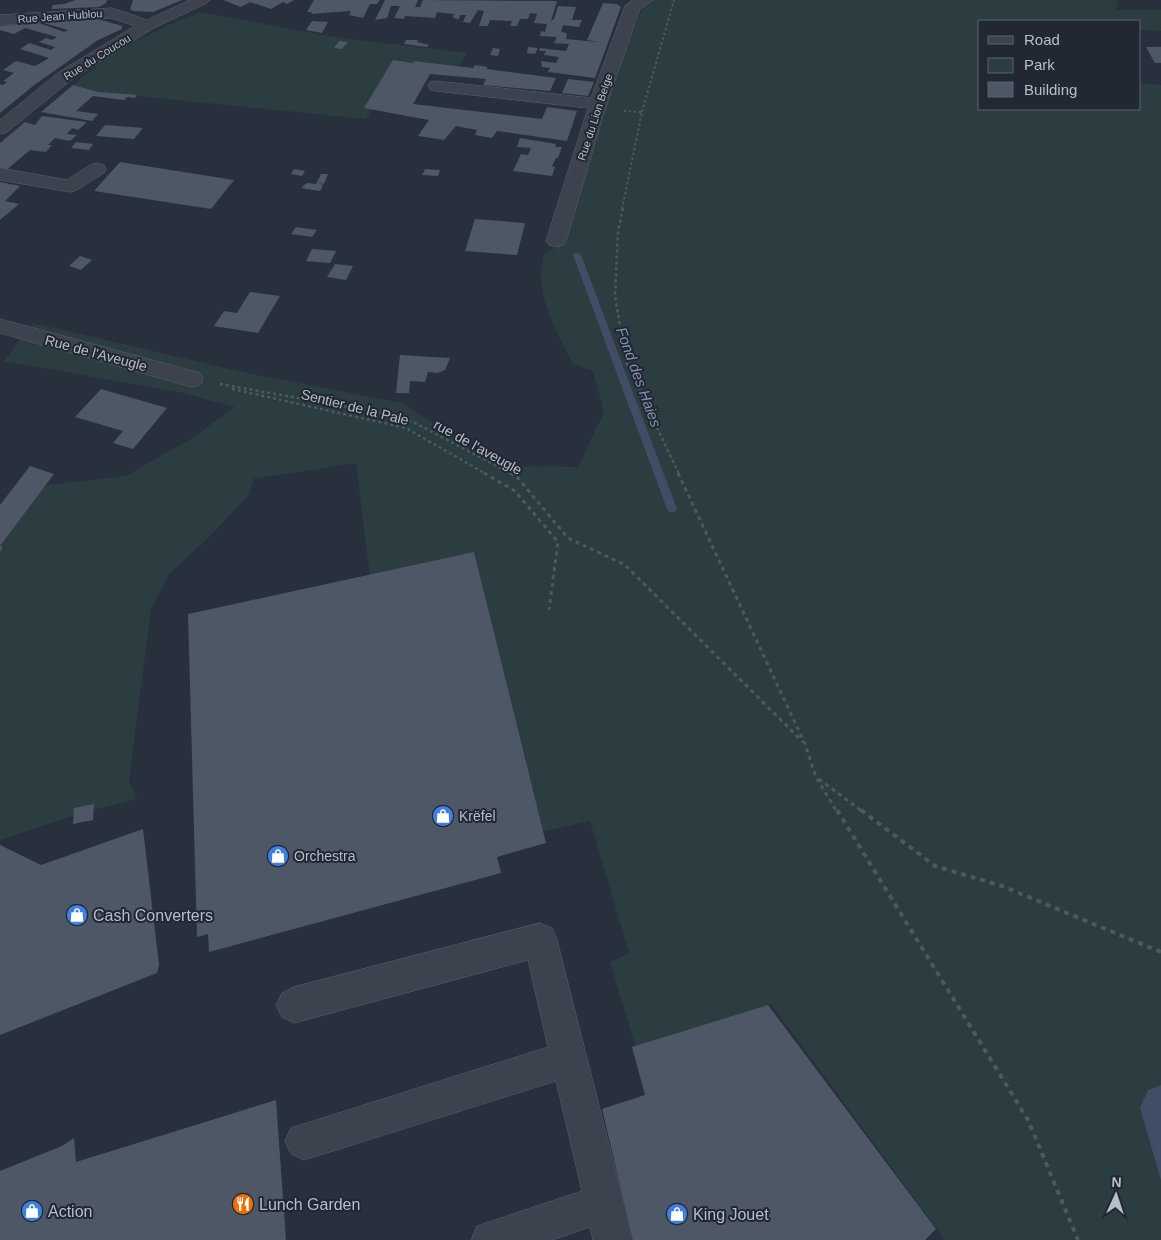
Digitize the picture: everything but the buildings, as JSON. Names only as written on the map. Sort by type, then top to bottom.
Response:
[{"type":"street","name":"Rue du Coucou","points":[[0,129],[65,76],[148,25],[202,0]]},
{"type":"street","name":"Rue du Lion Belge","points":[[556,241],[597,106],[633,6],[645,0]]},
{"type":"street","name":"Rue Jean Hublou","points":[[0,20],[115,6],[148,25]]},
{"type":"street","points":[[436,86],[597,106]]},
{"type":"street","points":[[0,174],[70,186],[97,169]]},
{"type":"street","name":"Rue de l'Aveugle","points":[[0,326],[192,380]]},
{"type":"street","points":[[294,1005],[540,940],[614,1240]]},
{"type":"street","points":[[304,1141],[569,1059]]},
{"type":"street","points":[[491,1240],[604,1203]]},
{"type":"path","points":[[674,0],[642,112],[618,230],[614,296],[626,362],[805,744],[816,777],[1028,1120],[1078,1240]]},
{"type":"path","points":[[597,106],[642,112]]},
{"type":"path","name":"rue de l'aveugle","points":[[192,380],[392,415],[415,423],[517,477],[568,538],[625,565],[805,744]]},
{"type":"path","name":"Sentier de la Pale","points":[[192,380],[406,428],[515,491],[558,542],[549,610]]},
{"type":"path","points":[[816,777],[935,866],[1002,886],[1161,952]]},
{"type":"green space","points":[[646,0],[1118,0],[1117,10],[1161,10],[1161,31],[1141,30],[1141,20],[978,20],[978,110],[1141,110],[1141,83],[1161,85],[1161,1240],[945,1240],[771,1004],[636,1048],[610,962],[629,953],[590,821],[541,832],[475,555],[370,577],[356,463],[253,479],[249,495],[207,539],[169,574],[151,609],[129,781],[137,799],[78,814],[0,840],[0,543],[41,486],[126,476],[192,438],[235,407],[183,393],[4,361],[33,323],[251,374],[403,403],[467,446],[515,466],[578,467],[604,412],[593,371],[573,364],[553,325],[544,297],[541,269],[544,255],[566,241],[602,108]]},
{"type":"green space","points":[[200,12],[335,37],[467,53],[459,66],[415,61],[413,63],[393,61],[378,99],[366,119],[97,92],[73,85],[116,51]]},
{"type":"water","points":[[1161,1085],[1161,1180],[1140,1108],[1148,1090]]},
{"type":"waterway","name":"Fond des Haies","points":[[577,255],[672,509]]},
{"type":"place","name":"Krëfel","points":[[443,816]]},
{"type":"place","name":"Orchestra","points":[[278,856]]},
{"type":"place","name":"Cash Converters","points":[[77,915]]},
{"type":"place","name":"Lunch Garden","points":[[243,1204]]},
{"type":"place","name":"Action","points":[[32,1211]]},
{"type":"place","name":"King Jouet","points":[[677,1214]]}]
